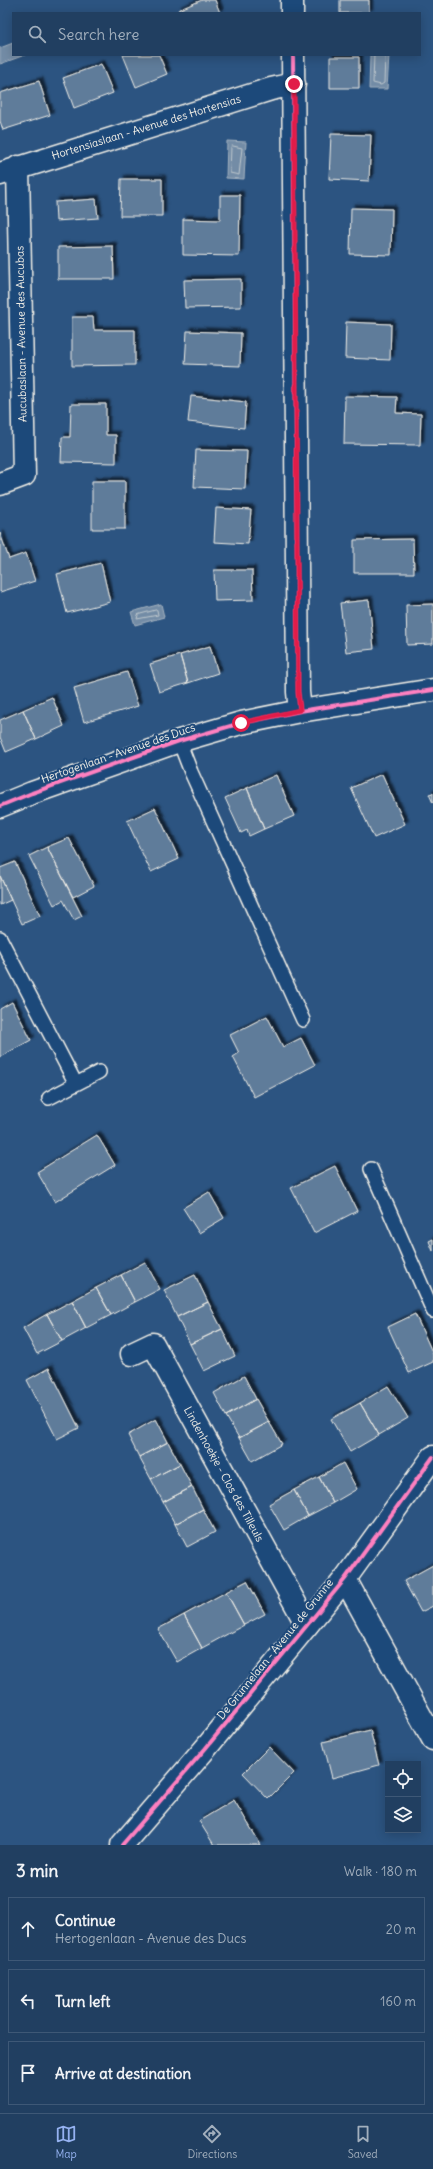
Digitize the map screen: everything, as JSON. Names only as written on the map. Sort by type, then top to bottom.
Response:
[{"type":"street","points":[[292,0],[292,12]]},
{"type":"street","points":[[293,56],[298,692],[300,710]]},
{"type":"street","name":"Hortensiaslaan - Avenue des Hortensias","points":[[9,170],[271,89],[294,84]]},
{"type":"street","name":"Aucubaslaan - Avenue des Aucubas","points":[[0,484],[24,475],[9,170]]},
{"type":"street","name":"Hertogenlaan - Avenue des Ducs","points":[[0,806],[179,740],[241,723],[300,710],[433,690]]},
{"type":"street","name":"Lindenhoekje - Clos des Tilleuls","points":[[132,1354],[153,1344],[307,1625]]},
{"type":"street","name":"De Grunnelaan - Avenue de Grunne","points":[[122,1845],[205,1749],[345,1579],[433,1457]]},
{"type":"street","points":[[345,1579],[433,1739]]},
{"type":"lane","points":[[179,740],[191,772],[303,1020]]},
{"type":"lane","points":[[0,938],[76,1084]]},
{"type":"lane","points":[[49,1098],[99,1072]]},
{"type":"lane","points":[[371,1169],[433,1311]]},
{"type":"water","points":[[12,43],[12,56],[22,56],[0,64],[0,48]]},
{"type":"water","points":[[370,56],[389,56],[387,89],[369,89]]},
{"type":"water","points":[[227,141],[246,142],[244,179],[226,178]]},
{"type":"water","points":[[161,604],[164,617],[135,625],[131,612]]},
{"type":"building","points":[[202,0],[215,0],[220,12],[179,12],[178,10]]},
{"type":"building","points":[[340,0],[369,0],[369,12],[340,12]]},
{"type":"building","points":[[123,56],[159,56],[167,74],[136,87]]},
{"type":"building","points":[[330,57],[359,57],[359,88],[330,88]]},
{"type":"building","points":[[101,64],[113,93],[74,108],[63,78]]},
{"type":"building","points":[[39,81],[50,115],[3,130],[0,121],[0,93]]},
{"type":"building","points":[[331,134],[371,135],[369,181],[329,179]]},
{"type":"building","points":[[121,179],[162,179],[162,216],[120,216]]},
{"type":"building","points":[[220,195],[240,195],[239,256],[183,255],[183,219],[220,220]]},
{"type":"building","points":[[96,199],[98,218],[56,221],[55,202]]},
{"type":"building","points":[[351,208],[392,209],[391,255],[350,254]]},
{"type":"building","points":[[113,246],[114,279],[58,279],[58,247]]},
{"type":"building","points":[[241,279],[241,307],[185,308],[184,280]]},
{"type":"building","points":[[72,317],[93,317],[94,330],[135,330],[135,365],[72,366]]},
{"type":"building","points":[[346,322],[391,324],[390,360],[345,358]]},
{"type":"building","points":[[187,331],[241,333],[240,366],[185,364]]},
{"type":"building","points":[[191,396],[246,402],[244,428],[188,422]]},
{"type":"building","points":[[345,396],[397,397],[396,413],[421,414],[420,445],[344,444]]},
{"type":"building","points":[[71,404],[106,404],[106,435],[116,435],[116,463],[61,462],[62,437],[70,437]]},
{"type":"building","points":[[196,450],[247,451],[245,489],[194,487]]},
{"type":"building","points":[[92,481],[125,481],[125,529],[92,529]]},
{"type":"building","points":[[216,508],[251,510],[248,544],[214,542]]},
{"type":"building","points":[[0,533],[9,559],[26,553],[35,581],[0,592]]},
{"type":"building","points":[[413,539],[414,573],[354,573],[354,540]]},
{"type":"building","points":[[101,563],[110,602],[67,613],[57,574]]},
{"type":"building","points":[[214,570],[252,570],[253,600],[215,601]]},
{"type":"building","points":[[369,600],[374,649],[346,652],[340,603]]},
{"type":"building","points":[[433,604],[433,644],[407,645],[406,605]]},
{"type":"building","points":[[210,646],[218,673],[188,683],[180,655]]},
{"type":"building","points":[[180,655],[188,683],[159,692],[150,664]]},
{"type":"building","points":[[127,672],[138,706],[84,722],[74,688]]},
{"type":"building","points":[[52,697],[64,726],[36,739],[23,710]]},
{"type":"building","points":[[23,710],[36,739],[6,752],[0,737],[0,720]]},
{"type":"building","points":[[382,774],[405,824],[374,838],[351,788]]},
{"type":"building","points":[[276,775],[294,816],[264,829],[247,788]]},
{"type":"building","points":[[247,788],[264,829],[249,836],[247,830],[241,833],[225,798]]},
{"type":"building","points":[[433,793],[433,803],[429,794]]},
{"type":"building","points":[[155,808],[179,859],[151,872],[127,821]]},
{"type":"building","points":[[69,838],[94,886],[73,897],[47,847]]},
{"type":"building","points":[[47,847],[82,916],[74,920],[63,900],[54,905],[29,856]]},
{"type":"building","points":[[15,862],[40,916],[22,924],[0,876],[0,868]]},
{"type":"building","points":[[0,876],[11,900],[0,905]]},
{"type":"building","points":[[12,1002],[31,1040],[0,1057],[0,1009]]},
{"type":"building","points":[[267,1016],[283,1047],[301,1038],[315,1065],[254,1097],[233,1057],[239,1053],[230,1035]]},
{"type":"building","points":[[97,1135],[115,1165],[55,1202],[37,1172]]},
{"type":"building","points":[[335,1166],[357,1211],[314,1233],[291,1188]]},
{"type":"building","points":[[209,1192],[224,1218],[199,1233],[183,1208]]},
{"type":"building","points":[[433,1239],[433,1251],[429,1241]]},
{"type":"building","points":[[145,1262],[160,1289],[135,1302],[121,1275]]},
{"type":"building","points":[[121,1275],[135,1302],[111,1315],[96,1288]]},
{"type":"building","points":[[195,1275],[208,1302],[177,1317],[164,1290]]},
{"type":"building","points":[[96,1288],[111,1315],[86,1328],[72,1301]]},
{"type":"building","points":[[72,1301],[86,1328],[62,1341],[47,1314]]},
{"type":"building","points":[[208,1302],[222,1329],[190,1344],[177,1317]]},
{"type":"building","points":[[47,1314],[62,1341],[37,1354],[23,1328]]},
{"type":"building","points":[[415,1314],[433,1354],[433,1362],[409,1373],[388,1327]]},
{"type":"building","points":[[222,1329],[235,1356],[204,1371],[190,1344]]},
{"type":"building","points":[[49,1368],[79,1428],[57,1439],[27,1380]]},
{"type":"building","points":[[244,1376],[256,1399],[226,1416],[214,1393]]},
{"type":"building","points":[[388,1386],[408,1418],[379,1435],[360,1403]]},
{"type":"building","points":[[256,1399],[269,1422],[239,1438],[226,1416]]},
{"type":"building","points":[[360,1403],[379,1435],[350,1452],[331,1419]]},
{"type":"building","points":[[156,1419],[168,1442],[139,1457],[128,1435]]},
{"type":"building","points":[[269,1422],[282,1444],[252,1461],[239,1438]]},
{"type":"building","points":[[168,1442],[180,1464],[151,1479],[139,1457]]},
{"type":"building","points":[[343,1463],[357,1489],[333,1503],[319,1477]]},
{"type":"building","points":[[180,1464],[192,1487],[163,1502],[151,1479]]},
{"type":"building","points":[[319,1477],[333,1503],[308,1516],[294,1490]]},
{"type":"building","points":[[192,1487],[203,1509],[175,1524],[163,1502]]},
{"type":"building","points":[[294,1490],[308,1516],[284,1530],[269,1504]]},
{"type":"building","points":[[203,1509],[215,1532],[187,1547],[175,1524]]},
{"type":"building","points":[[433,1565],[433,1606],[421,1612],[404,1581]]},
{"type":"building","points":[[247,1581],[265,1614],[244,1625],[226,1592]]},
{"type":"building","points":[[226,1592],[244,1625],[202,1648],[184,1615]]},
{"type":"building","points":[[184,1615],[202,1648],[177,1662],[158,1629]]},
{"type":"building","points":[[370,1730],[379,1765],[332,1778],[323,1742]]},
{"type":"building","points":[[269,1747],[294,1773],[268,1799],[243,1773]]},
{"type":"building","points":[[234,1800],[261,1845],[214,1845],[199,1821]]},
{"type":"cycle path","points":[[293,56],[298,692],[300,711]]},
{"type":"cycle path","points":[[0,806],[32,793],[179,741],[241,723],[300,711],[433,690]]},
{"type":"cycle path","points":[[122,1845],[205,1749],[345,1579],[433,1457]]},
{"type":"route","points":[[241,723],[300,710],[298,692],[294,84]]}]
